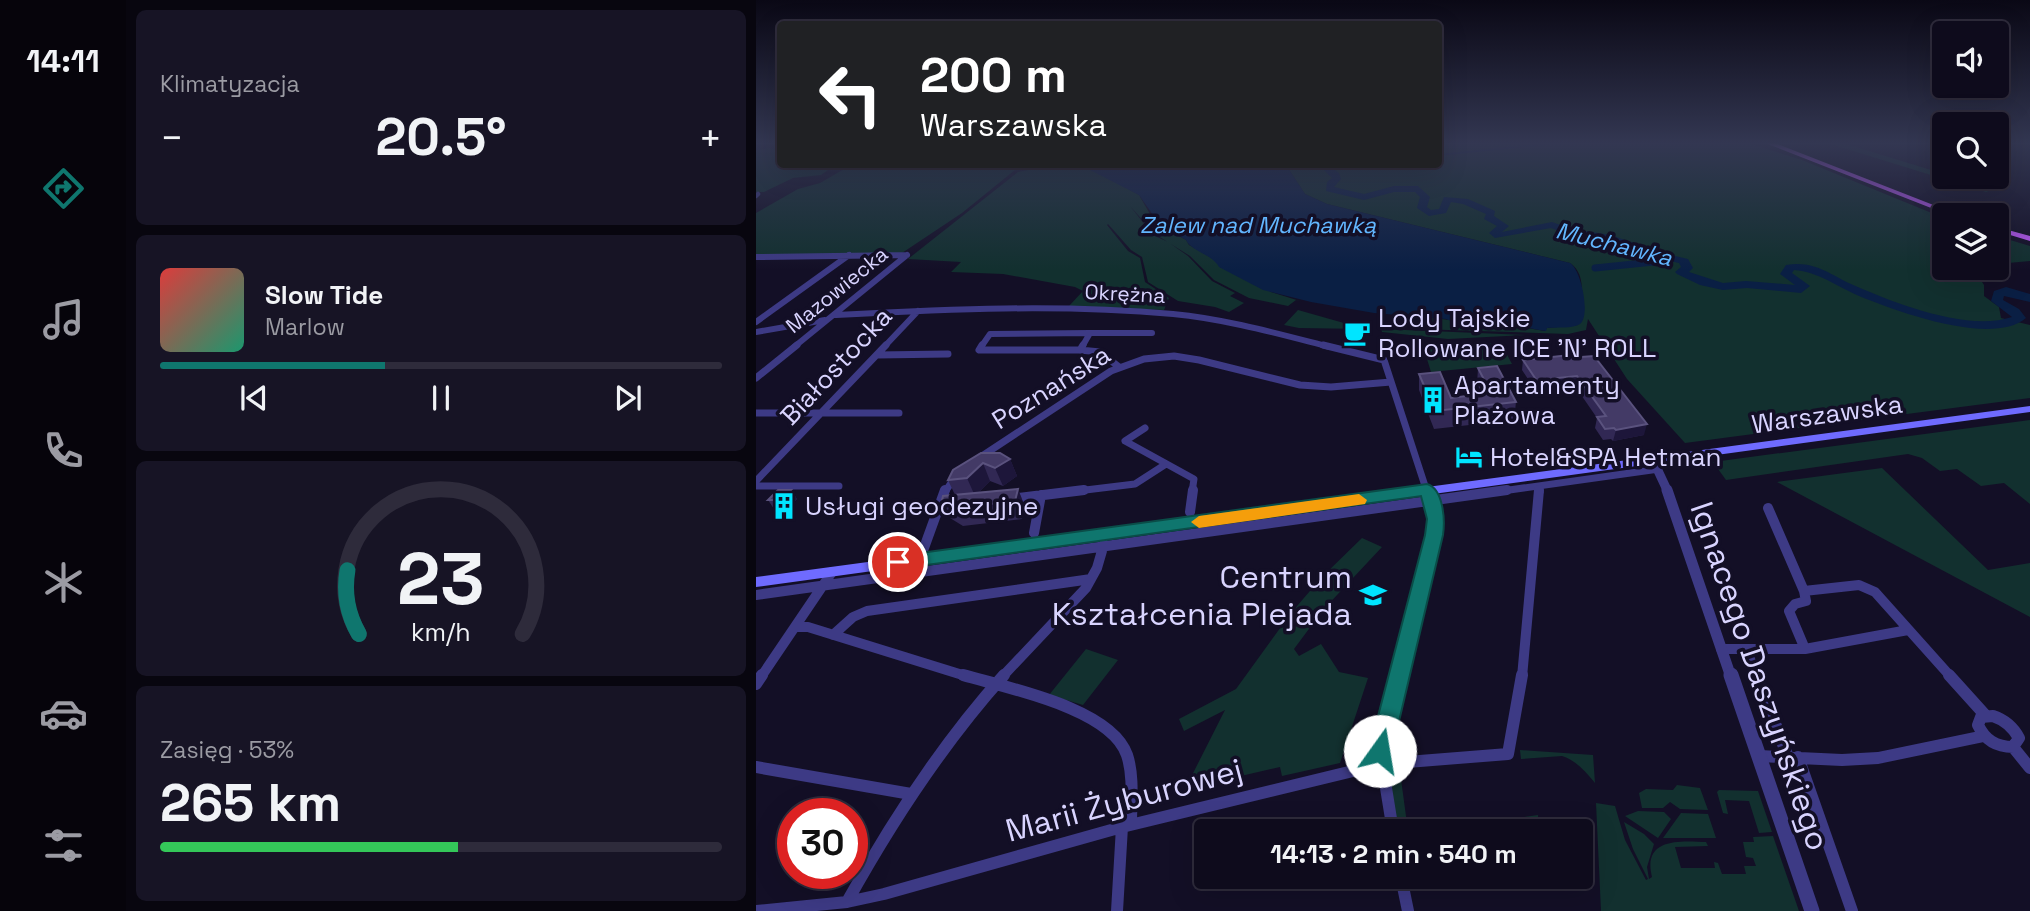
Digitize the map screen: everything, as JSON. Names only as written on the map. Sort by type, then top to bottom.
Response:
[{"type":"main road","points":[[1876,185],[1932,206]]},
{"type":"main road","points":[[2009,233],[2030,239]]},
{"type":"main road","name":"Warszawska","points":[[756,582],[920,559],[1104,541],[1656,465],[2030,409]]},
{"type":"street","name":"Mazowiecka","points":[[756,378],[907,256],[849,255]]},
{"type":"street","points":[[756,257],[849,255]]},
{"type":"street","points":[[756,322],[849,255]]},
{"type":"street","name":"Okrężna","points":[[836,315],[1065,308],[1217,320],[1384,360],[1391,382]]},
{"type":"street","name":"Białostocka","points":[[756,483],[918,311]]},
{"type":"street","points":[[756,332],[829,319]]},
{"type":"street","points":[[1080,350],[1090,333]]},
{"type":"street","points":[[1118,367],[1100,352],[979,349],[990,334],[1152,333]]},
{"type":"street","points":[[877,355],[948,354]]},
{"type":"street","name":"Poznańska","points":[[972,463],[1118,367],[1144,359],[1174,356],[1199,359],[1300,385],[1331,387],[1391,382]]},
{"type":"street","points":[[1391,382],[1436,519],[1380,751],[1391,819]]},
{"type":"street","points":[[756,413],[899,412]]},
{"type":"street","points":[[1145,428],[1125,441],[1194,479],[1190,512]]},
{"type":"street","points":[[1001,500],[1135,484],[1166,464]]},
{"type":"street","points":[[1429,496],[1538,488],[1656,465]]},
{"type":"street","name":"Ignacego Daszyńskiego","points":[[1656,465],[1812,911]]},
{"type":"street","points":[[920,559],[947,486],[962,469]]},
{"type":"street","points":[[756,483],[839,486]]},
{"type":"street","name":"Marii Żyburowej","points":[[756,911],[847,902],[884,894],[1127,825],[1382,764],[1508,754],[1523,672],[1531,558],[1540,492],[1538,488]]},
{"type":"street","points":[[1034,533],[1041,495]]},
{"type":"street","points":[[939,508],[952,506]]},
{"type":"street","points":[[1768,508],[1804,591],[1806,601],[1794,604],[1789,611],[1805,649]]},
{"type":"street","points":[[756,595],[1104,541],[1091,579],[994,686],[911,794],[880,841],[847,902]]},
{"type":"street","points":[[756,684],[832,572]]},
{"type":"street","points":[[833,635],[853,617],[867,611],[1091,579]]},
{"type":"street","points":[[1804,591],[1865,585],[1875,592],[1986,716],[2003,720],[2014,729],[2019,738],[2013,747]]},
{"type":"street","points":[[797,626],[808,627],[1073,709],[1106,725],[1128,754],[1132,768],[1117,911]]},
{"type":"street","points":[[1721,649],[1805,649],[1908,630]]},
{"type":"street","points":[[1746,649],[1793,757],[1852,911]]},
{"type":"street","points":[[1986,716],[1978,721],[1984,736],[1998,745],[2013,747],[2030,768]]},
{"type":"street","points":[[1759,756],[1842,760],[1878,758],[1984,736]]},
{"type":"street","points":[[756,767],[911,794]]},
{"type":"street","points":[[1403,889],[1408,911]]},
{"type":"green space","points":[[756,185],[780,185],[764,192],[756,192]]},
{"type":"green space","points":[[814,185],[997,185],[962,213],[902,253],[756,255],[756,213],[798,189]]},
{"type":"green space","points":[[1002,185],[1120,185],[1139,195],[1154,221],[1186,240],[1189,245],[1271,292],[1303,302],[1296,300],[1288,306],[1249,298],[1214,280],[1190,256],[1170,244],[1188,256],[1212,281],[1235,293],[1230,296],[1244,303],[1229,312],[1178,301],[1148,282],[1142,257],[1131,250],[1108,224],[1128,251],[1140,258],[1145,282],[1169,298],[1164,310],[1069,306],[1083,291],[1075,287],[1003,274],[951,272],[961,262],[908,259]],"holes":[[[1130,206],[1155,234],[1167,242],[1153,235]]]},
{"type":"green space","points":[[1299,185],[1862,185],[1932,213],[1932,280],[1981,280],[1984,285],[1984,296],[1999,307],[2001,318],[2030,325],[2030,398],[1685,443],[1627,379],[1588,319],[1586,330],[1568,334],[1417,329],[1419,323],[1416,318],[1426,317],[1473,323],[1485,321],[1545,331],[1547,328],[1578,325],[1580,275],[1570,263],[1327,204],[1305,194]]},
{"type":"green space","points":[[2009,240],[2030,246],[2030,261],[2009,263]]},
{"type":"green space","points":[[1298,310],[1365,329],[1299,328],[1284,325]]},
{"type":"green space","points":[[1381,329],[1526,335],[1448,339],[1382,332]]},
{"type":"green space","points":[[1501,343],[1512,364],[1431,372],[1423,346]]},
{"type":"green space","points":[[2030,420],[2030,504],[2004,483],[1981,486],[1957,469],[1940,471],[1922,458],[1908,454],[1726,480],[1713,462]]},
{"type":"green space","points":[[1882,468],[1988,570],[2030,563],[2030,617],[1777,482]]},
{"type":"green space","points":[[1362,538],[1382,547],[1323,610],[1294,649],[1299,656],[1321,644],[1339,672],[1368,678],[1340,763],[1282,776],[1280,767],[1185,789],[1225,710],[1184,731],[1179,719],[1236,689],[1291,613],[1322,577]]},
{"type":"green space","points":[[1086,649],[1118,660],[1083,705],[1049,695]]},
{"type":"green space","points":[[1520,750],[1593,755],[1595,783],[1567,758],[1562,756],[1521,759]]},
{"type":"green space","points":[[1397,768],[1403,776],[1401,779],[1406,819],[1397,819],[1391,790]]},
{"type":"green space","points":[[1677,785],[1700,788],[1708,810],[1680,809],[1670,802],[1663,808],[1642,808],[1639,793],[1646,789],[1673,790]]},
{"type":"green space","points":[[1758,791],[1772,832],[1759,833],[1749,801],[1725,800],[1728,814],[1723,813],[1717,792]]},
{"type":"green space","points":[[1596,803],[1615,806],[1625,840],[1646,880],[1648,879],[1633,849],[1624,822],[1644,834],[1654,844],[1647,867],[1649,879],[1652,877],[1650,864],[1653,855],[1658,848],[1666,844],[1706,842],[1708,846],[1675,847],[1681,868],[1715,868],[1714,862],[1718,863],[1722,874],[1746,874],[1744,866],[1756,866],[1753,858],[1746,857],[1743,842],[1754,842],[1753,837],[1773,836],[1799,911],[1601,911]]},
{"type":"green space","points":[[1638,811],[1664,812],[1671,819],[1658,838],[1625,816]]},
{"type":"green space","points":[[1681,813],[1708,814],[1716,838],[1663,838]]},
{"type":"green space","points":[[1538,815],[1538,819],[1511,819]]},
{"type":"water","name":"Zalew nad Muchawką","points":[[1118,185],[1299,185],[1305,194],[1327,204],[1570,263],[1581,283],[1585,312],[1577,326],[1547,328],[1546,331],[1487,320],[1458,322],[1374,313],[1263,290],[1219,267],[1186,240],[1150,219],[1153,215],[1139,195]]},
{"type":"building","points":[[1579,354],[1581,357],[1594,356],[1647,424],[1616,430],[1605,429],[1597,417],[1606,416],[1577,376],[1557,378],[1559,381],[1539,384],[1523,360]]},
{"type":"building","points":[[1497,366],[1516,402],[1435,411],[1419,374],[1440,372],[1451,398],[1491,393],[1478,368]]},
{"type":"building","points":[[981,453],[1000,453],[1010,459],[995,468],[983,463],[967,478],[948,480],[953,470]]},
{"type":"building","points":[[1018,489],[1015,501],[955,508],[942,500],[943,496]]},
{"type":"building","points":[[778,490],[791,490],[782,500],[768,500]]},
{"type":"waterway","name":"Muchawka","points":[[1331,185],[1329,189],[1364,197],[1394,189],[1418,189],[1425,197],[1422,208],[1429,213],[1443,211],[1447,199],[1465,201],[1492,213],[1488,217],[1504,226],[1494,233],[1499,236],[1552,225],[1570,232],[1607,237],[1655,255],[1684,261],[1687,268],[1681,272],[1713,285],[1732,287],[1746,284],[1801,289],[1804,286],[1786,274],[1790,267],[1805,268],[1827,274],[1844,285],[1906,309],[1982,325],[2004,324],[2020,318],[1997,301],[1998,294],[2006,291],[2030,298]]},
{"type":"waterway","points":[[1595,268],[1663,261],[1668,258]]},
{"type":"slow traffic","points":[[1199,522],[1359,500]]},
{"type":"place","name":"Lody Tajskie Rollowane ICE 'N' ROLL","points":[[1357,333]]},
{"type":"place","name":"Apartamenty Plażowa","points":[[1433,400]]},
{"type":"place","name":"Hotel&SPA Hetman","points":[[1469,457]]},
{"type":"place","name":"Usługi geodezyjne","points":[[784,506]]},
{"type":"place","name":"Centrum Kształcenia Plejada","points":[[1373,595]]},
{"type":"route","points":[[898,562],[1427,490],[1436,519],[1434,535],[1380,751]]}]
